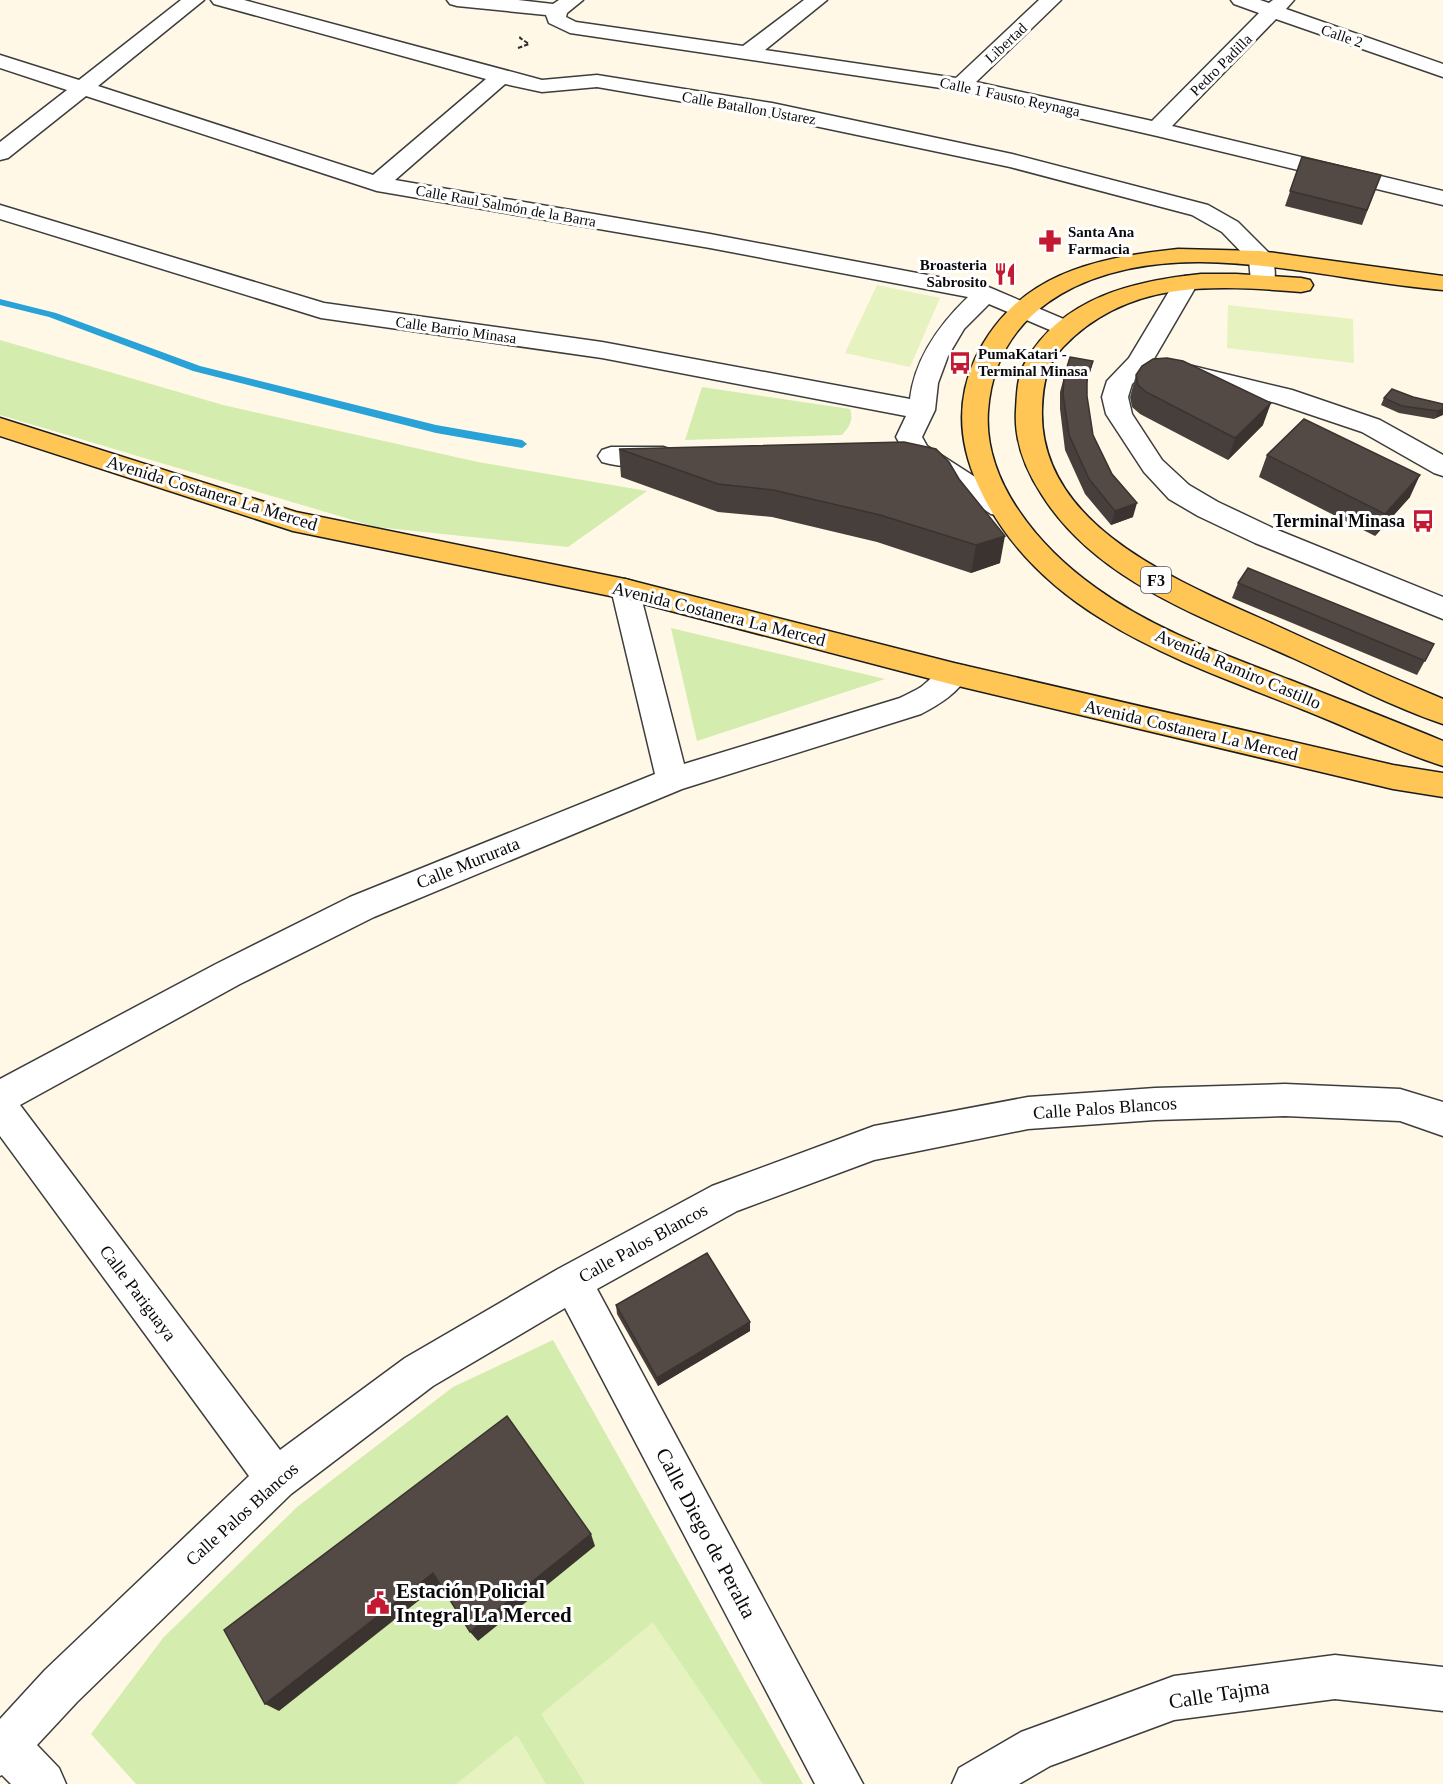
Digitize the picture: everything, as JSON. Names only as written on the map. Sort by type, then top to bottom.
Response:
[{"type":"main road","name":"Avenida Ramiro Castillo","points":[[1443,301],[1262,270],[1198,255],[1112,266],[1065,282],[1022,308],[994,346],[980,374],[974,403],[976,435],[983,465],[1001,507],[1025,538],[1063,577],[1119,617],[1180,648],[1443,754]]},
{"type":"main road","points":[[1172,257],[1186,283]]},
{"type":"main road","name":"Avenida Ramiro Castillo","points":[[1443,283],[1262,270],[1137,291],[1094,306],[1064,328],[1036,366],[1029,396],[1029,431],[1038,465],[1065,508],[1087,532],[1113,554],[1173,591],[1443,712]]},
{"type":"main road","name":"Avenida Costanera La Merced","points":[[0,427],[293,521],[625,589],[954,674],[1393,777],[1443,785]]},
{"type":"main road","points":[[1372,724],[1426,727],[1443,723]]},
{"type":"street","points":[[0,153],[194,0]]},
{"type":"street","name":"Calle Batallon Ustarez","points":[[221,0],[501,77],[542,86],[597,81],[772,110],[1012,161],[1200,210],[1230,227],[1262,270]]},
{"type":"street","name":"Calle 1 Fausto Reynaga","points":[[457,0],[567,13],[748,53],[960,86],[1157,129],[1443,198]]},
{"type":"street","points":[[748,53],[817,0]]},
{"type":"street","name":"Libertad","points":[[960,86],[1051,0]]},
{"type":"street","name":"Calle 2","points":[[1241,0],[1279,6],[1443,71]]},
{"type":"street","name":"Pedro Padilla","points":[[1157,129],[1279,6]]},
{"type":"street","name":"Calle Raul Salmón de la Barra","points":[[0,61],[377,184],[710,241],[986,293],[1064,328]]},
{"type":"street","points":[[377,184],[501,77]]},
{"type":"street","name":"Calle Barrio Minasa","points":[[0,212],[321,310],[602,350],[922,410]]},
{"type":"street","points":[[1186,283],[1139,363],[1120,381],[1115,397],[1119,414],[1153,466],[1179,492],[1265,536],[1443,609]]},
{"type":"street","points":[[986,293],[955,324],[935,356],[926,383],[922,410],[909,437],[905,453],[1001,507]]},
{"type":"street","points":[[1139,363],[1229,381],[1283,396],[1371,426],[1443,467]]},
{"type":"street","points":[[611,456],[693,455]]},
{"type":"street","points":[[625,589],[672,780]]},
{"type":"street","name":"Calle Mururata","points":[[0,1097],[228,974],[362,907],[672,780],[910,706],[932,695],[954,674]]},
{"type":"street","name":"Calle Palos Blancos","points":[[3,1750],[61,1686],[276,1479],[418,1372],[572,1282],[725,1198],[874,1143],[1028,1113],[1155,1104],[1285,1100],[1400,1105],[1443,1119]]},
{"type":"street","name":"Calle Pariguaya","points":[[0,1107],[276,1479]]},
{"type":"street","name":"Calle Diego de Peralta","points":[[572,1282],[840,1784]]},
{"type":"street","name":"Calle Tajma","points":[[975,1784],[1037,1748],[1174,1698],[1335,1677],[1443,1689]]},
{"type":"street","points":[[3,1750],[43,1784]]},
{"type":"green space","points":[[877,285],[940,298],[910,367],[845,353]]},
{"type":"green space","points":[[1228,305],[1353,319],[1354,363],[1227,348]]},
{"type":"green space","points":[[0,340],[223,405],[478,462],[647,491],[568,547],[376,527],[0,415]]},
{"type":"green space","points":[[702,387],[850,409],[851,420],[842,435],[685,440]]},
{"type":"green space","points":[[671,628],[885,679],[697,741]]},
{"type":"green space","points":[[553,1340],[803,1784],[136,1784],[91,1734],[163,1638],[297,1507],[453,1387]]},
{"type":"green space","points":[[653,1622],[763,1784],[585,1784],[541,1714]]},
{"type":"green space","points":[[517,1735],[546,1784],[456,1784]]},
{"type":"building","points":[[1302,157],[1381,175],[1367,210],[1290,191]]},
{"type":"building","points":[[1070,357],[1093,361],[1087,378],[1087,396],[1093,435],[1112,474],[1137,503],[1115,511],[1089,479],[1069,435],[1063,394],[1064,377]]},
{"type":"building","points":[[1167,358],[1183,361],[1271,403],[1235,438],[1146,392],[1138,385],[1136,375],[1142,366],[1153,359]]},
{"type":"building","points":[[1392,389],[1443,404],[1443,409],[1438,411],[1402,406],[1384,398]]},
{"type":"building","points":[[1304,419],[1420,475],[1385,514],[1267,455]]},
{"type":"building","points":[[904,442],[936,449],[949,462],[959,479],[1005,536],[976,545],[880,515],[773,490],[718,484],[619,449]]},
{"type":"building","points":[[1248,568],[1434,644],[1425,661],[1238,583]]},
{"type":"building","points":[[707,1253],[750,1322],[657,1378],[616,1305]]},
{"type":"building","points":[[507,1416],[591,1534],[470,1632],[433,1573],[265,1704],[224,1630]]},
{"type":"waterway","points":[[0,302],[52,315],[197,369],[436,429],[522,444]]},
{"type":"place","name":"Santa Ana Farmacia","points":[[1050,241]]},
{"type":"place","name":"Broasteria Sabrosito","points":[[1005,274]]},
{"type":"place","name":"PumaKatari - Terminal Minasa","points":[[960,363]]},
{"type":"place","name":"Terminal Minasa","points":[[1423,521]]},
{"type":"place","name":"Estación Policial Integral La Merced","points":[[378,1603]]}]
